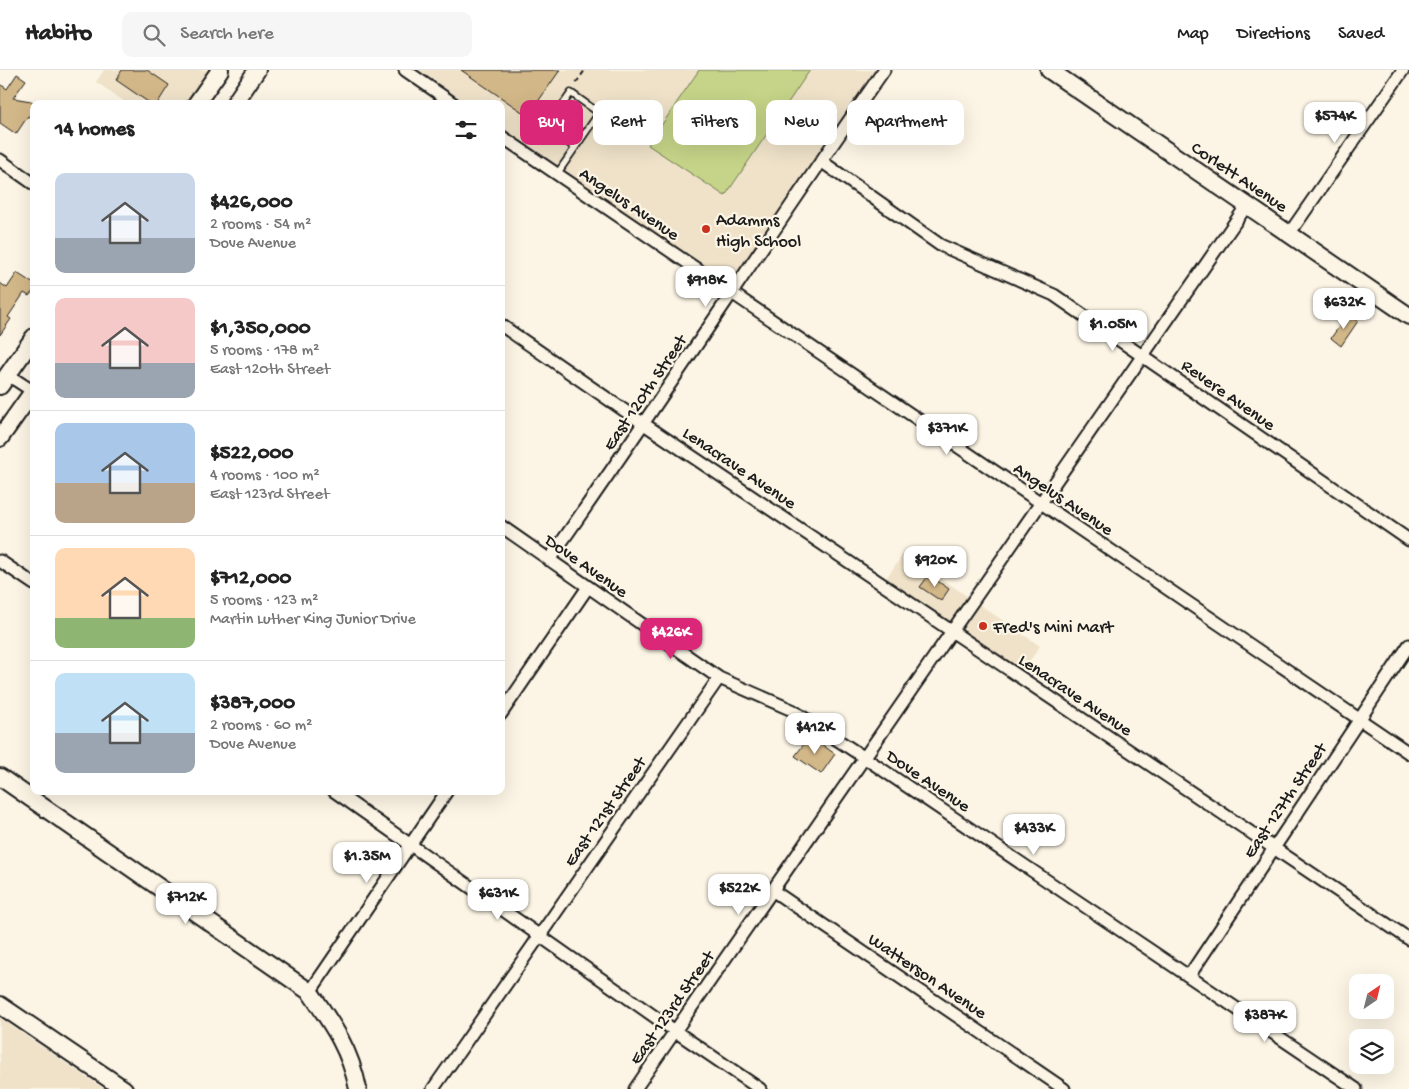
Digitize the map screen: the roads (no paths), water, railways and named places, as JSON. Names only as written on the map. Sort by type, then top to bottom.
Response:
[{"type":"street","points":[[199,100],[220,70]]},
{"type":"street","points":[[237,100],[257,70]]},
{"type":"street","points":[[405,70],[448,100]]},
{"type":"street","name":"East 120th Street","points":[[549,560],[644,424],[884,70]]},
{"type":"street","name":"Corlett Avenue","points":[[1048,70],[1409,316]]},
{"type":"street","points":[[1288,234],[1403,70]]},
{"type":"street","name":"Angelus Avenue","points":[[505,139],[1409,753]]},
{"type":"street","points":[[0,160],[30,181]]},
{"type":"street","name":"Revere Avenue","points":[[821,161],[940,245],[1054,295],[1409,540]]},
{"type":"street","name":"East 123rd Street","points":[[635,1089],[1247,206]]},
{"type":"street","name":"Lenacrave Avenue","points":[[505,328],[644,424],[1409,939]]},
{"type":"street","points":[[30,343],[4,380],[30,391]]},
{"type":"street","points":[[0,438],[30,396]]},
{"type":"street","name":"Dove Avenue","points":[[505,529],[719,678],[792,710],[1356,1089]]},
{"type":"street","points":[[0,561],[30,581]]},
{"type":"street","points":[[505,708],[588,587]]},
{"type":"street","name":"East 127th Street","points":[[1188,976],[1409,645]]},
{"type":"street","name":"East 121st Street","points":[[433,1089],[719,678]]},
{"type":"street","points":[[0,777],[310,992],[338,1033],[354,1067],[358,1089]]},
{"type":"street","points":[[340,795],[540,934],[675,1032],[760,1089]]},
{"type":"street","points":[[310,992],[444,795]]},
{"type":"street","name":"Watterson Avenue","points":[[772,890],[1064,1089]]},
{"type":"street","points":[[0,1005],[124,1089]]},
{"type":"lane","points":[[557,174],[575,148],[599,113],[571,93],[547,127],[575,148]]},
{"type":"place","name":"Adamms High School","points":[[706,229]]},
{"type":"place","name":"Fred's Mini Mart","points":[[983,626]]}]
